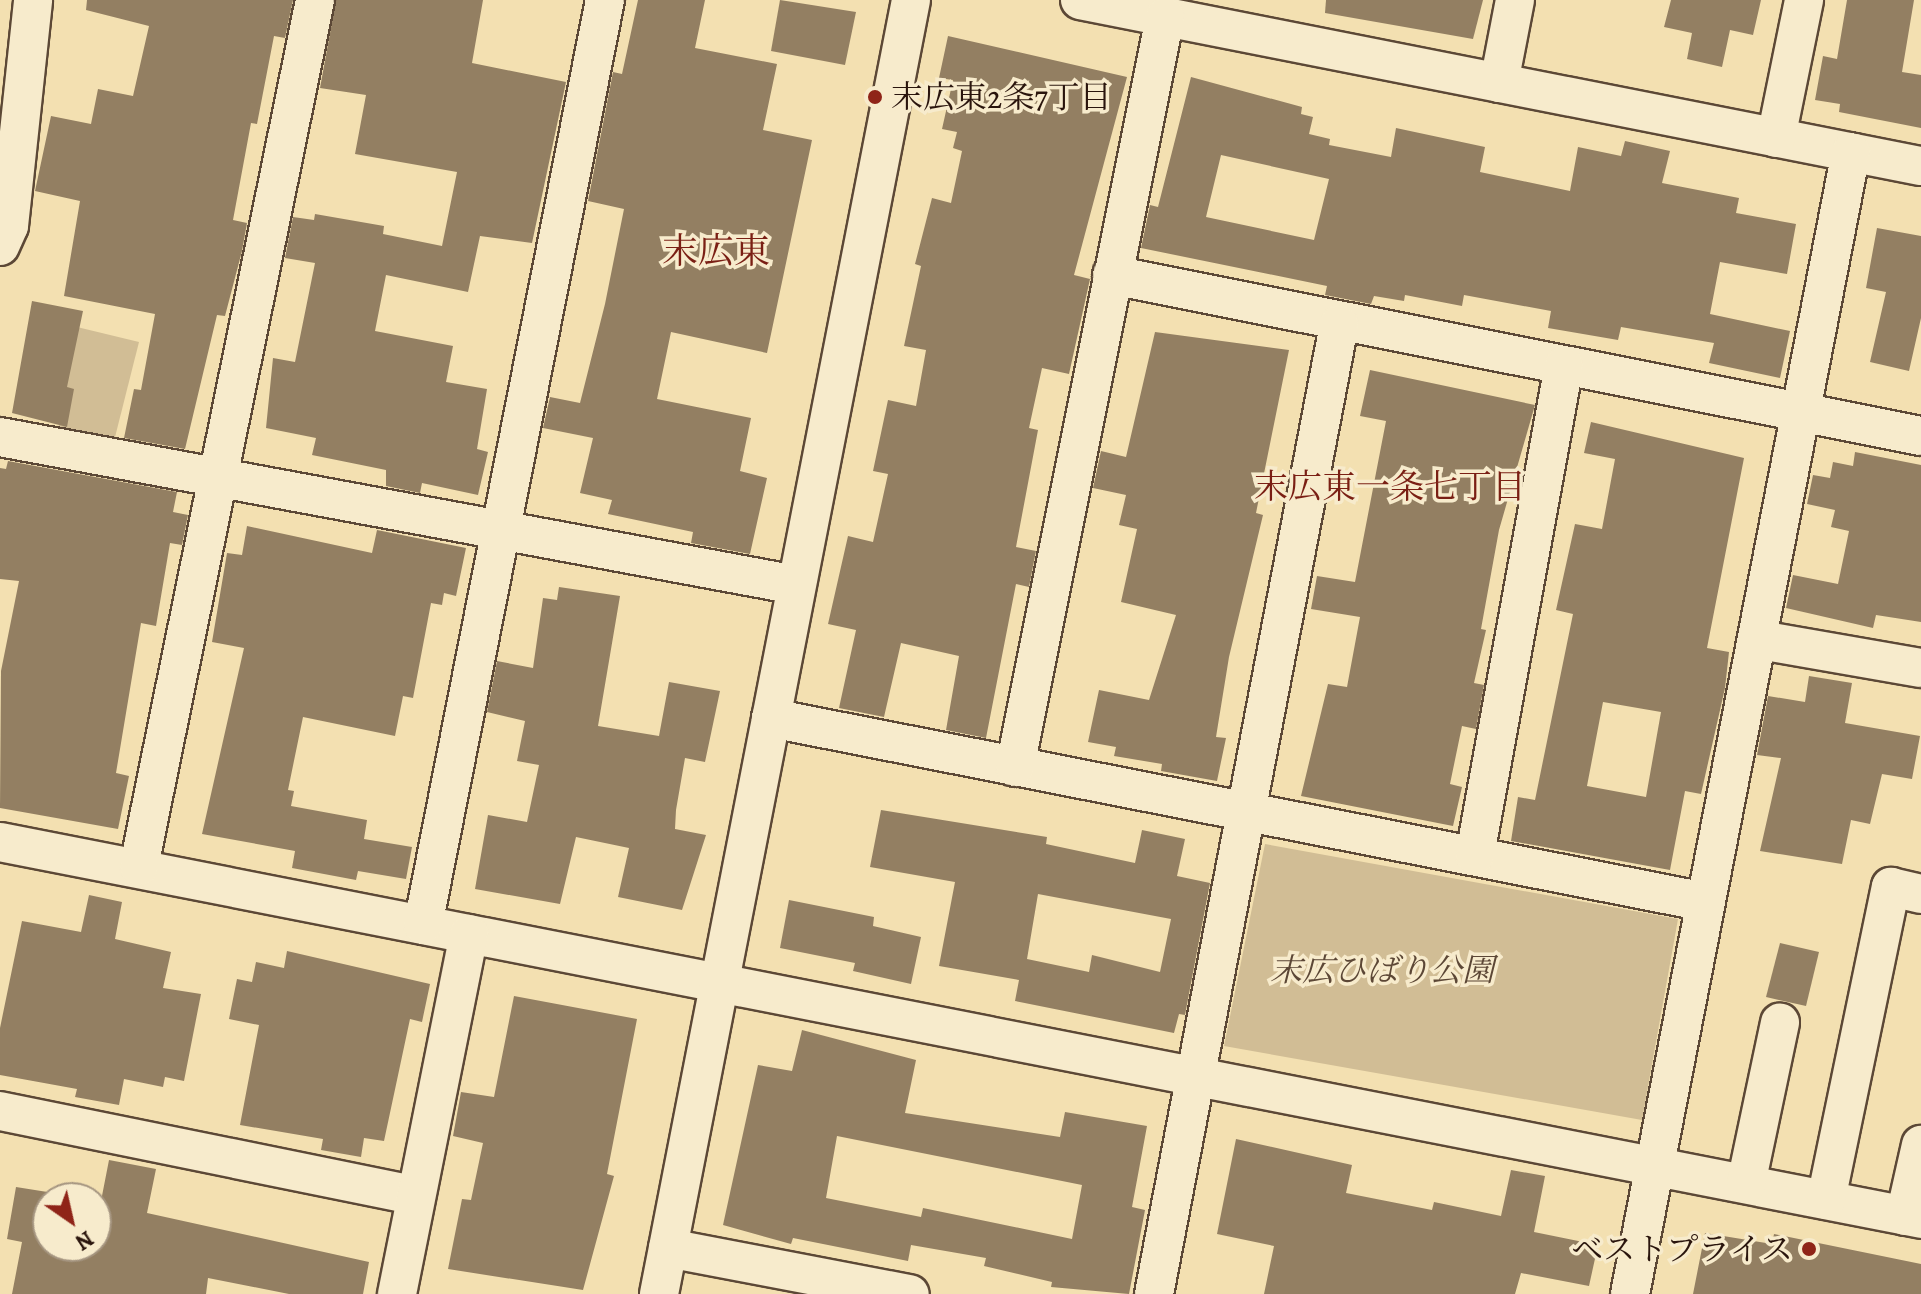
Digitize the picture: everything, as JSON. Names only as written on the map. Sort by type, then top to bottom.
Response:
[{"type":"street","points":[[0,246],[9,226],[33,0]]},
{"type":"street","points":[[139,866],[222,478],[315,0]]},
{"type":"street","points":[[423,925],[605,0]]},
{"type":"street","points":[[659,1294],[911,0]]},
{"type":"street","points":[[1080,0],[1165,17],[1224,14],[1499,83],[1921,166]]},
{"type":"street","points":[[1499,83],[1515,0]]},
{"type":"street","points":[[1776,138],[1804,0]]},
{"type":"street","points":[[1015,767],[1165,17]]},
{"type":"street","points":[[1630,1294],[1705,902],[1760,640],[1851,152]]},
{"type":"street","points":[[1112,275],[1339,325],[1801,410],[1921,436]]},
{"type":"street","points":[[1154,1294],[1193,1074],[1247,811],[1339,325]]},
{"type":"street","points":[[1475,855],[1564,366]]},
{"type":"street","points":[[0,437],[796,585]]},
{"type":"street","points":[[1760,640],[1921,668]]},
{"type":"street","points":[[771,718],[1705,902]]},
{"type":"street","points":[[0,842],[139,866],[423,925],[1913,1217],[1921,1145]]},
{"type":"street","points":[[1826,1200],[1891,887],[1921,894]]},
{"type":"street","points":[[397,1294],[414,1195],[469,934]]},
{"type":"street","points":[[1746,1184],[1780,1023]]},
{"type":"street","points":[[0,1111],[414,1195]]},
{"type":"street","points":[[668,1248],[910,1294]]},
{"type":"green space","points":[[77,327],[139,342],[110,457],[55,447]]},
{"type":"green space","name":"末広ひばり公園","points":[[1265,844],[1678,919],[1642,1120],[1224,1046]]},
{"type":"building","points":[[87,0],[293,0],[285,38],[274,36],[257,124],[251,123],[233,220],[247,223],[242,251],[225,316],[217,315],[185,449],[124,438],[134,389],[141,390],[155,314],[64,296],[80,201],[35,191],[51,116],[91,124],[98,89],[133,96],[149,26],[86,10]]},
{"type":"building","points":[[336,0],[483,0],[472,63],[566,82],[532,243],[480,236],[468,292],[386,275],[375,331],[453,346],[446,382],[487,389],[477,449],[488,452],[478,495],[422,483],[420,493],[386,486],[386,470],[312,455],[316,438],[266,428],[273,358],[295,362],[315,263],[285,258],[293,217],[314,220],[315,214],[384,226],[383,234],[442,246],[457,172],[355,154],[366,95],[320,88]]},
{"type":"building","points":[[638,0],[705,0],[695,48],[777,64],[763,130],[812,140],[767,353],[671,332],[657,399],[751,418],[740,471],[767,478],[750,554],[691,543],[693,532],[608,514],[612,500],[580,493],[593,438],[543,428],[550,397],[580,403],[605,304],[624,209],[588,201],[613,72],[622,74]]},
{"type":"building","points":[[780,0],[856,12],[845,65],[771,51]]},
{"type":"building","points":[[1326,0],[1483,0],[1473,39],[1325,13]]},
{"type":"building","points":[[1671,0],[1761,0],[1753,35],[1730,30],[1722,67],[1687,59],[1692,33],[1664,27]]},
{"type":"building","points":[[1847,0],[1914,0],[1902,72],[1921,75],[1921,128],[1839,112],[1840,104],[1815,100],[1823,56],[1837,59]]},
{"type":"building","points":[[948,36],[1127,77],[1074,275],[1090,279],[1069,374],[1042,368],[1029,428],[1038,430],[1016,547],[1036,551],[1029,587],[1016,584],[986,738],[946,730],[959,656],[901,643],[884,717],[839,708],[856,630],[828,624],[848,536],[873,542],[888,474],[873,471],[888,400],[916,406],[926,350],[904,346],[921,266],[915,264],[932,198],[951,203],[962,151],[953,148],[957,132],[942,129],[953,80],[939,78]]},
{"type":"building","points":[[1191,77],[1302,107],[1301,114],[1313,117],[1309,134],[1330,139],[1329,145],[1391,157],[1396,128],[1485,147],[1480,172],[1570,191],[1578,147],[1621,156],[1625,141],[1670,151],[1662,183],[1739,198],[1736,213],[1796,224],[1787,274],[1720,262],[1710,314],[1790,331],[1780,378],[1709,363],[1714,343],[1621,327],[1618,340],[1548,328],[1551,311],[1464,295],[1462,306],[1405,295],[1404,301],[1374,296],[1371,304],[1325,295],[1327,286],[1141,248],[1150,205],[1158,207]],"holes":[[[1221,155],[1329,179],[1314,240],[1206,217]]]},
{"type":"building","points":[[1877,228],[1921,236],[1921,318],[1909,371],[1870,362],[1886,292],[1866,288]]},
{"type":"building","points":[[32,301],[83,311],[67,387],[74,389],[67,427],[12,413]]},
{"type":"building","points":[[1155,332],[1289,350],[1256,513],[1263,515],[1229,657],[1216,737],[1226,738],[1217,781],[1161,771],[1162,764],[1114,756],[1116,747],[1088,742],[1099,690],[1149,700],[1176,615],[1121,602],[1137,529],[1119,525],[1126,495],[1093,488],[1101,451],[1126,457]]},
{"type":"building","points":[[1370,370],[1535,405],[1499,530],[1481,629],[1486,630],[1474,683],[1484,685],[1476,729],[1462,726],[1450,784],[1462,787],[1453,826],[1301,796],[1328,684],[1347,687],[1360,617],[1311,609],[1317,576],[1355,582],[1386,421],[1360,416]]},
{"type":"building","points":[[1591,422],[1744,458],[1707,648],[1729,652],[1725,688],[1701,794],[1685,791],[1670,870],[1511,841],[1518,797],[1535,800],[1573,614],[1556,610],[1575,524],[1602,529],[1615,459],[1584,453]],"holes":[[[1603,702],[1661,712],[1646,797],[1587,786]]]},
{"type":"building","points":[[1855,452],[1921,465],[1921,622],[1876,615],[1873,628],[1786,608],[1793,575],[1838,584],[1849,531],[1831,527],[1835,510],[1807,504],[1813,475],[1830,478],[1833,462],[1853,466]]},
{"type":"building","points":[[8,461],[177,492],[173,512],[188,515],[182,545],[170,543],[156,626],[141,623],[116,773],[129,776],[118,829],[0,808],[1,671],[19,581],[0,579],[0,468],[6,469]]},
{"type":"building","points":[[247,526],[372,553],[377,530],[466,548],[456,596],[444,593],[442,605],[431,603],[413,698],[403,696],[395,736],[303,717],[288,790],[294,791],[291,806],[367,820],[364,839],[412,847],[406,879],[358,871],[356,880],[292,868],[295,851],[202,834],[244,648],[212,642],[227,553],[242,555]]},
{"type":"building","points":[[559,587],[620,596],[598,726],[659,736],[669,682],[720,691],[705,762],[685,758],[675,829],[706,835],[682,910],[618,897],[629,848],[576,837],[560,904],[475,889],[488,815],[527,822],[539,765],[517,761],[525,721],[487,712],[497,661],[533,668],[543,598],[557,600]]},
{"type":"building","points":[[1809,676],[1852,683],[1845,723],[1920,736],[1912,779],[1882,774],[1870,824],[1851,820],[1842,864],[1760,851],[1781,758],[1757,755],[1768,696],[1805,702]]},
{"type":"building","points":[[881,810],[1047,837],[1046,844],[1135,863],[1142,830],[1185,839],[1177,876],[1210,883],[1185,1015],[1179,1014],[1174,1033],[1015,1001],[1019,980],[939,966],[955,882],[870,867]],"holes":[[[1038,894],[1171,919],[1160,972],[1092,955],[1089,972],[1027,959]]]},
{"type":"building","points":[[89,895],[122,902],[115,939],[171,952],[163,988],[201,994],[184,1081],[165,1077],[163,1087],[124,1079],[119,1105],[75,1097],[77,1089],[0,1075],[0,1028],[22,921],[81,932]]},
{"type":"building","points":[[789,900],[874,917],[873,926],[921,937],[911,984],[853,971],[855,963],[780,948]]},
{"type":"building","points":[[1780,943],[1819,952],[1806,1006],[1766,997]]},
{"type":"building","points":[[287,951],[430,984],[422,1022],[410,1019],[384,1141],[364,1138],[361,1157],[321,1150],[323,1139],[240,1125],[259,1025],[229,1019],[237,979],[252,982],[256,962],[284,968]]},
{"type":"building","points":[[514,996],[637,1019],[607,1174],[614,1176],[583,1290],[448,1269],[462,1199],[471,1200],[483,1143],[453,1136],[461,1092],[494,1097]]},
{"type":"building","points":[[802,1030],[916,1060],[905,1113],[1060,1137],[1065,1112],[1147,1126],[1132,1207],[1145,1210],[1129,1294],[1051,1287],[1052,1282],[984,1266],[986,1258],[911,1245],[908,1261],[793,1238],[791,1244],[723,1225],[758,1065],[792,1071]],"holes":[[[837,1136],[1082,1185],[1072,1239],[923,1208],[921,1217],[826,1198]]]},
{"type":"building","points":[[1236,1139],[1352,1165],[1346,1193],[1432,1210],[1434,1202],[1501,1216],[1511,1170],[1545,1176],[1534,1232],[1598,1245],[1589,1286],[1521,1273],[1515,1294],[1264,1294],[1274,1246],[1217,1234]]},
{"type":"building","points":[[109,1160],[156,1169],[147,1213],[369,1262],[363,1294],[289,1294],[208,1278],[206,1294],[12,1294],[22,1242],[7,1239],[16,1187],[32,1190],[32,1262],[112,1262],[112,1182],[105,1182]]},
{"type":"building","name":"ベストプライス","points":[[1705,1233],[1772,1244],[1774,1234],[1921,1264],[1921,1294],[1693,1294]]},
{"type":"place","name":"末広東2条7丁目","points":[[875,97]]},
{"type":"place","name":"ベストプライス","points":[[1809,1249]]},
{"type":"district","name":"末広東","points":[[716,251]]},
{"type":"district","name":"末広東一条七丁目","points":[[1390,487]]}]
